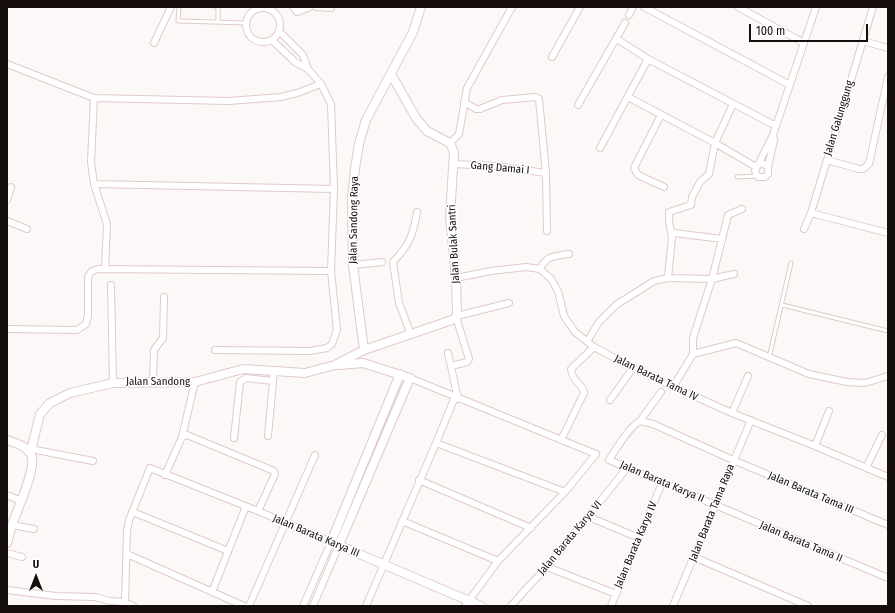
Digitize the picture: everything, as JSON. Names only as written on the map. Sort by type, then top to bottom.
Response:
[{"type":"street","points":[[154,43],[171,7]]},
{"type":"street","points":[[293,7],[296,12],[310,7]]},
{"type":"street","points":[[316,7],[330,8]]},
{"type":"street","name":"Jalan Sandong Raya","points":[[364,350],[353,266],[352,199],[359,144],[366,120],[413,32],[421,7]]},
{"type":"street","points":[[391,74],[416,118],[427,131],[450,143],[459,134],[467,88],[512,7]]},
{"type":"street","points":[[552,57],[580,7]]},
{"type":"street","points":[[629,15],[634,7]]},
{"type":"street","points":[[644,7],[790,85]]},
{"type":"street","points":[[738,7],[804,44]]},
{"type":"street","points":[[773,135],[774,140],[768,167],[769,171],[765,177],[762,178],[757,176],[755,171],[773,135],[816,7]]},
{"type":"street","name":"Jalan Galunggung","points":[[804,229],[811,213],[873,7]]},
{"type":"street","points":[[262,8],[270,10],[277,15],[280,22],[279,31],[272,40],[265,42],[257,41],[251,37],[247,31],[246,23],[248,16],[253,9],[262,8]]},
{"type":"street","points":[[578,105],[625,23]]},
{"type":"street","points":[[215,350],[310,351],[327,348],[332,344],[337,330],[332,271],[334,189],[331,104],[320,84],[308,69],[303,55],[279,31]]},
{"type":"street","points":[[617,39],[648,59],[776,126]]},
{"type":"street","points":[[272,40],[296,62],[308,69]]},
{"type":"street","points":[[863,41],[888,48]]},
{"type":"street","points":[[600,148],[648,59]]},
{"type":"street","points":[[7,64],[94,98],[236,100],[281,97],[297,93],[320,84]]},
{"type":"street","points":[[826,160],[859,169],[863,169],[870,164],[888,77]]},
{"type":"street","points":[[464,102],[476,109],[480,109],[502,100],[535,97],[539,99],[546,172],[547,231]]},
{"type":"street","points":[[628,97],[757,166]]},
{"type":"street","points":[[94,98],[91,162],[94,184],[106,224],[105,269]]},
{"type":"street","points":[[668,278],[672,237],[669,212],[691,205],[692,197],[700,182],[709,174],[715,143],[733,104]]},
{"type":"street","points":[[661,115],[634,168],[638,175],[664,187]]},
{"type":"street","name":"Jalan Bulak Santri","points":[[450,143],[454,152],[450,217],[456,278],[456,316]]},
{"type":"street","points":[[757,166],[762,163],[768,167]]},
{"type":"street","name":"Gang Damai I","points":[[453,164],[495,166],[546,172]]},
{"type":"street","points":[[94,184],[334,189]]},
{"type":"street","points":[[7,200],[11,187]]},
{"type":"street","points":[[672,387],[693,354],[693,338],[712,279],[728,215],[742,209]]},
{"type":"street","points":[[411,335],[399,303],[394,262],[406,248],[414,231],[417,212]]},
{"type":"street","points":[[811,213],[888,233]]},
{"type":"street","points":[[7,221],[27,229]]},
{"type":"street","points":[[672,237],[674,233],[677,232],[722,239]]},
{"type":"street","points":[[456,278],[512,268],[526,267],[540,269],[543,262],[551,257],[569,254]]},
{"type":"street","points":[[353,266],[382,262]]},
{"type":"street","points":[[7,329],[77,330],[86,324],[88,316],[88,276],[92,271],[98,269],[332,271]]},
{"type":"street","name":"Jalan Barata Tama IV","points":[[540,269],[551,279],[558,291],[564,316],[575,332],[588,340],[594,347],[672,387],[888,477]]},
{"type":"street","points":[[588,340],[599,322],[616,305],[654,281],[668,278],[712,279],[734,274]]},
{"type":"street","points":[[111,285],[113,383]]},
{"type":"street","points":[[153,382],[154,350],[163,338],[164,297]]},
{"type":"street","points":[[364,350],[452,320],[456,316],[509,303]]},
{"type":"street","points":[[451,366],[467,362],[469,359],[456,316]]},
{"type":"street","points":[[693,354],[736,343],[809,374],[847,382],[865,383],[888,376]]},
{"type":"street","points":[[561,440],[584,393],[583,388],[572,378],[571,369],[594,347]]},
{"type":"street","name":"Jalan Sandong","points":[[30,448],[40,414],[50,403],[70,394],[113,383],[194,382],[243,369],[305,373],[335,365],[364,350]]},
{"type":"street","points":[[366,606],[419,480],[457,398],[448,353]]},
{"type":"street","points":[[335,365],[363,363],[400,374],[596,454],[565,492],[498,561],[467,603]]},
{"type":"street","points":[[610,400],[633,368]]},
{"type":"street","points":[[268,436],[274,371]]},
{"type":"street","points":[[313,606],[335,543],[400,374]]},
{"type":"street","points":[[732,413],[748,376]]},
{"type":"street","points":[[234,438],[240,382],[246,378],[273,381]]},
{"type":"street","points":[[303,606],[335,543],[410,378]]},
{"type":"street","points":[[165,475],[182,436],[194,382]]},
{"type":"street","points":[[640,421],[661,392]]},
{"type":"street","points":[[815,446],[829,412]]},
{"type":"street","name":"Jalan Barata Tama Raya","points":[[673,606],[751,420]]},
{"type":"street","name":"Jalan Barata Karya II","points":[[640,421],[630,431],[609,460],[715,505]]},
{"type":"street","name":"Jalan Barata Tama III","points":[[640,421],[653,424],[888,525]]},
{"type":"street","points":[[866,468],[882,435]]},
{"type":"street","points":[[182,436],[187,436],[274,470],[275,474],[258,511]]},
{"type":"street","points":[[7,440],[36,450],[93,461]]},
{"type":"street","points":[[436,443],[565,492]]},
{"type":"street","points":[[7,544],[32,468],[30,448]]},
{"type":"street","points":[[249,606],[315,455]]},
{"type":"street","name":"Jalan Barata Karya III","points":[[132,512],[150,468],[335,543],[467,603],[481,606]]},
{"type":"street","name":"Jalan Barata Karya VI","points":[[511,606],[547,567],[589,517],[627,468]]},
{"type":"street","points":[[419,480],[531,528]]},
{"type":"street","name":"Jalan Barata Karya IV","points":[[610,606],[662,483]]},
{"type":"street","points":[[7,495],[21,501]]},
{"type":"street","name":"Jalan Barata Tama II","points":[[715,505],[888,578]]},
{"type":"street","points":[[212,592],[246,506]]},
{"type":"street","points":[[124,602],[127,531],[132,512],[228,551]]},
{"type":"street","points":[[589,517],[639,538]]},
{"type":"street","points":[[402,522],[498,561]]},
{"type":"street","points":[[12,525],[34,530]]},
{"type":"street","points":[[7,553],[22,557]]},
{"type":"street","points":[[127,554],[244,606]]},
{"type":"street","points":[[694,557],[808,606]]},
{"type":"street","points":[[547,567],[616,594]]},
{"type":"street","points":[[7,590],[56,596],[95,597],[110,601],[124,602],[133,606]]},
{"type":"lane","points":[[179,7],[178,21],[246,23]]},
{"type":"lane","points":[[216,7],[218,8],[218,22]]},
{"type":"lane","points":[[737,177],[757,176]]},
{"type":"lane","points":[[770,358],[791,263]]},
{"type":"lane","points":[[782,305],[888,331]]}]
